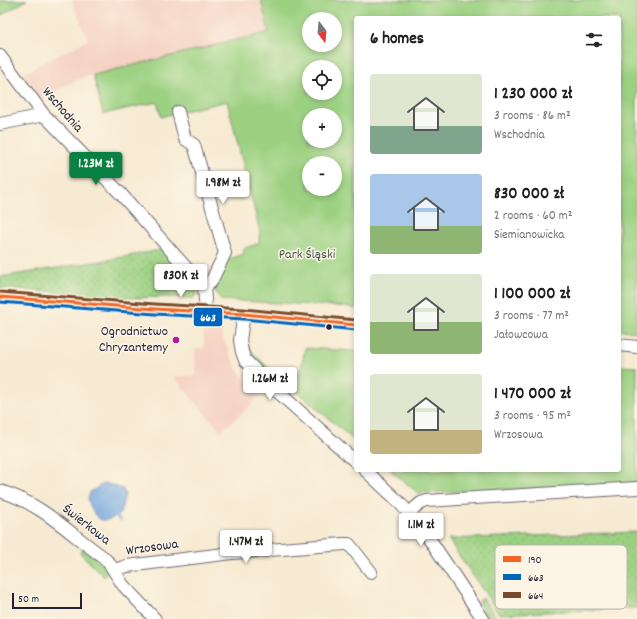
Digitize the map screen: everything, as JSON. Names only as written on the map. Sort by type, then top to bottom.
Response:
[{"type":"street","name":"Wschodnia","points":[[0,56],[44,115],[121,194],[204,288]]},
{"type":"street","points":[[178,112],[185,139],[194,145],[225,253],[211,282],[204,288],[206,311]]},
{"type":"street","points":[[0,124],[44,115]]},
{"type":"street","points":[[0,297],[155,309],[206,311],[354,325]]},
{"type":"street","points":[[244,314],[241,345],[243,356],[249,364],[354,460]]},
{"type":"street","points":[[621,345],[637,346]]},
{"type":"street","points":[[367,472],[409,513],[436,548],[483,619]]},
{"type":"street","points":[[409,513],[421,503],[427,501],[637,488]]},
{"type":"street","name":"Świerkowa","points":[[0,492],[10,494],[37,507],[103,557],[114,570],[123,585],[155,619]]},
{"type":"street","name":"Wrzosowa","points":[[114,570],[127,566],[232,553],[350,544],[371,572]]},
{"type":"shaded area","points":[[72,0],[261,0],[269,32],[81,78],[39,99],[22,74],[88,40]]},
{"type":"shaded area","points":[[203,323],[217,324],[237,370],[260,393],[249,407],[221,432],[174,377],[196,375],[195,349],[204,348]]},
{"type":"green space","points":[[0,0],[27,0],[0,16]]},
{"type":"green space","name":"Park Śląski","points":[[261,0],[637,0],[637,332],[621,330],[621,16],[354,16],[354,308],[221,300],[213,287],[226,260],[244,254],[243,249],[259,243],[260,232],[227,101],[161,117],[157,102],[103,114],[93,75],[269,32]]},
{"type":"green space","points":[[166,249],[180,265],[174,271],[187,285],[193,281],[199,288],[193,298],[134,298],[0,288],[0,277]]},
{"type":"green space","points":[[245,341],[252,352],[273,372],[271,375],[267,375],[253,360],[248,352]]},
{"type":"green space","points":[[305,348],[354,351],[354,440],[285,381],[283,372],[300,373]]},
{"type":"green space","points":[[621,366],[637,367],[637,484],[418,493],[392,472],[621,472]]},
{"type":"green space","points":[[637,532],[637,608],[627,608],[627,545],[495,545],[495,608],[448,539]]},
{"type":"green space","points":[[84,547],[110,571],[104,577],[80,553]]},
{"type":"green space","points":[[483,598],[497,619],[489,619],[479,604],[480,600]]},
{"type":"green space","points":[[496,609],[614,609],[499,614]]},
{"type":"water","points":[[105,483],[123,489],[125,495],[120,514],[108,520],[100,519],[96,516],[88,500],[90,492]]},
{"type":"waterway","points":[[116,516],[120,520]]},
{"type":"transit line","name":"664","points":[[0,292],[244,309],[354,320]]},
{"type":"transit line","name":"190","points":[[0,297],[244,314],[354,325]]},
{"type":"transit line","name":"663","points":[[0,302],[244,319],[354,330]]},
{"type":"place","name":"Ogrodnictwo Chryzantemy","points":[[176,340]]}]
